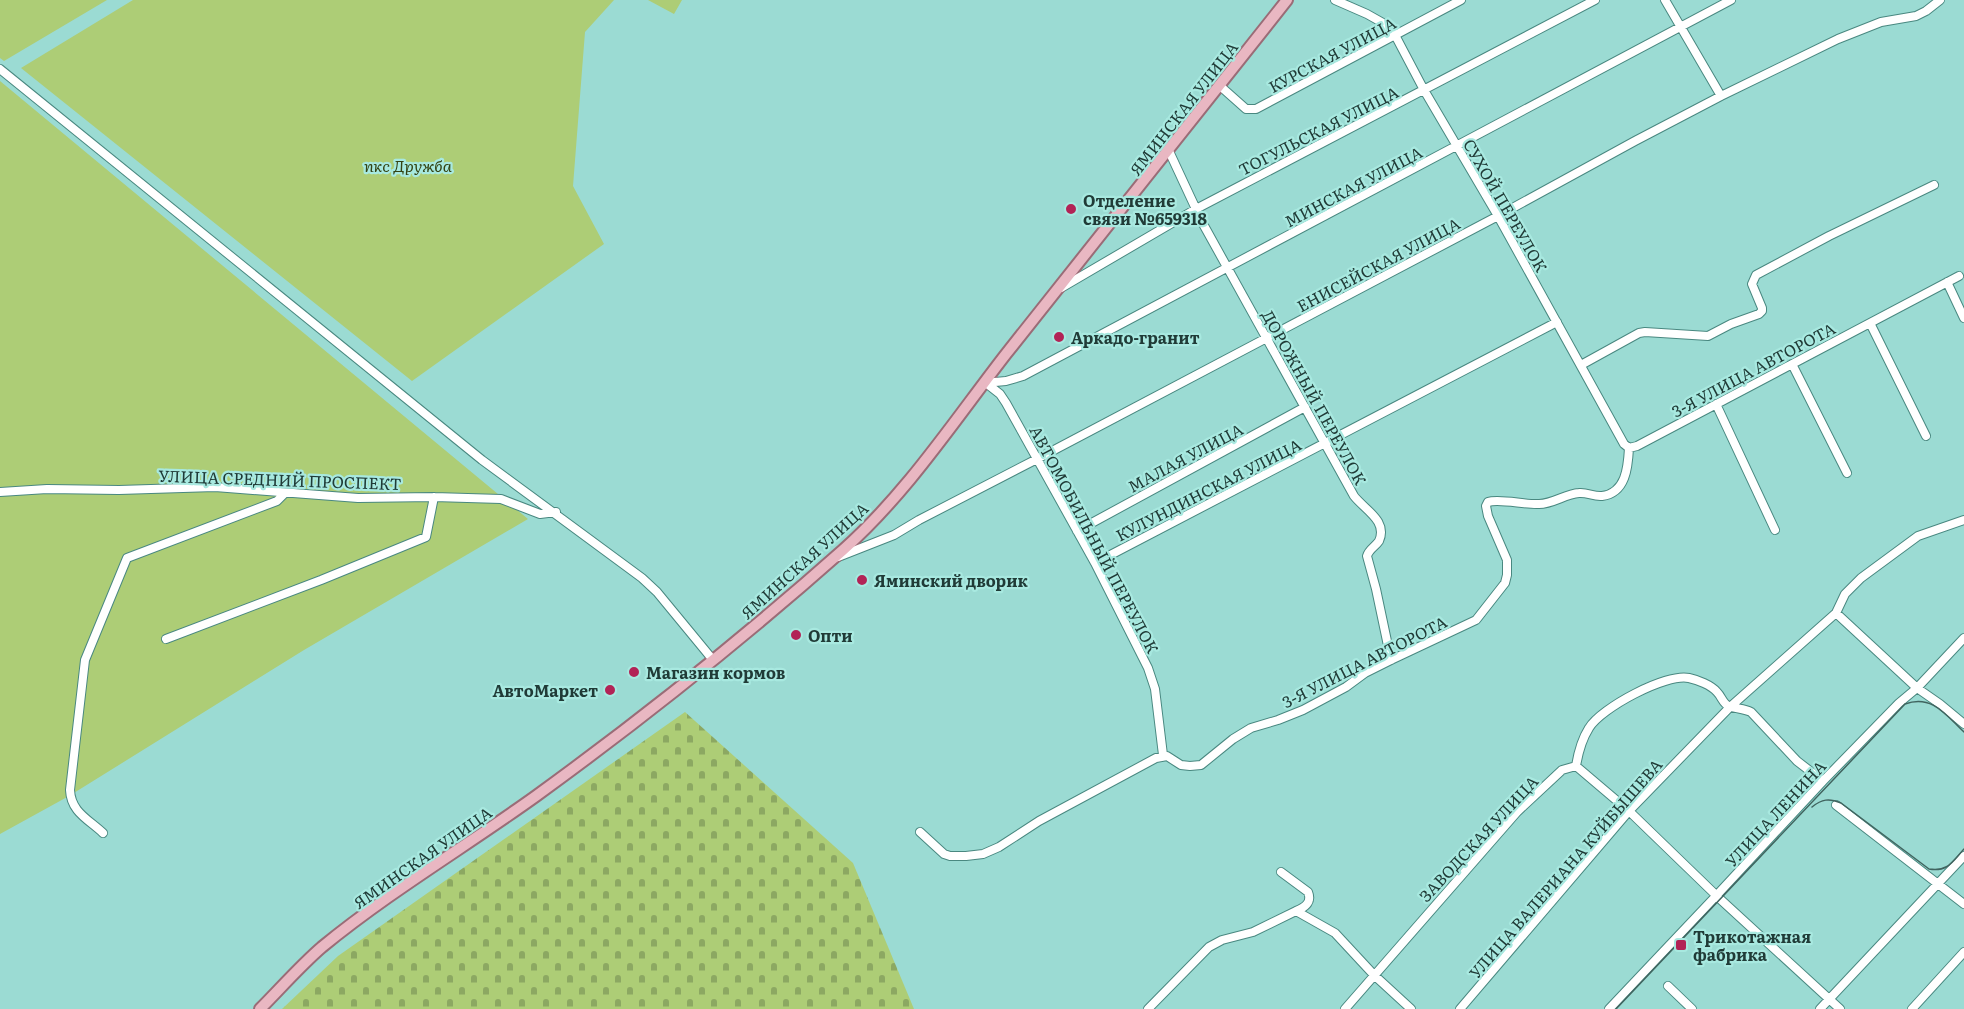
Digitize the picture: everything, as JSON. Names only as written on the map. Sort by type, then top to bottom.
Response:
[{"type":"main road","name":"ЯМИНСКАЯ УЛИЦА","points":[[260,1009],[319,949],[366,913],[607,744],[713,660],[871,523],[903,488],[1287,0]]},
{"type":"street","name":"СУХОЙ ПЕРЕУЛОК","points":[[1335,0],[1383,23],[1395,35],[1624,444],[1629,448]]},
{"type":"street","name":"КУРСКАЯ УЛИЦА","points":[[1220,85],[1246,109],[1256,109],[1461,0]]},
{"type":"street","name":"ТОГУЛЬСКАЯ УЛИЦА","points":[[1057,290],[1196,209],[1595,0]]},
{"type":"street","points":[[1665,0],[1721,96]]},
{"type":"street","name":"МИНСКАЯ УЛИЦА","points":[[984,383],[1006,381],[1023,376],[1731,0]]},
{"type":"street","name":"ЕНИСЕЙСКАЯ УЛИЦА","points":[[831,560],[894,535],[1721,96],[1838,39],[1881,22],[1916,16],[1940,0]]},
{"type":"street","points":[[0,69],[482,460],[556,512],[642,578],[657,592],[713,660]]},
{"type":"street","name":"ДОРОЖНЫЙ ПЕРЕУЛОК","points":[[1168,149],[1196,209],[1354,496],[1379,521],[1380,538],[1367,556],[1391,660]]},
{"type":"street","points":[[1581,365],[1639,333],[1708,336],[1760,313],[1762,308],[1752,284],[1756,275],[1829,236],[1934,185]]},
{"type":"street","name":"3-Я УЛИЦА АВТОРОТА","points":[[1162,755],[1170,757],[1181,765],[1201,765],[1244,732],[1303,710],[1346,687],[1365,673],[1476,620],[1505,583],[1508,574],[1507,560],[1488,516],[1486,506],[1488,502],[1493,500],[1513,504],[1539,504],[1553,502],[1578,493],[1608,495],[1624,480],[1628,467],[1629,448],[1637,447],[1959,276]]},
{"type":"street","points":[[1947,282],[1964,318]]},
{"type":"street","name":"КУЛУНДИНСКАЯ УЛИЦА","points":[[1095,563],[1557,322]]},
{"type":"street","points":[[1870,323],[1926,436]]},
{"type":"street","points":[[1792,364],[1847,473]]},
{"type":"street","name":"АВТОМОБИЛЬНЫЙ ПЕРЕУЛОК","points":[[984,383],[1003,397],[1125,619],[1153,681],[1162,755]]},
{"type":"street","points":[[1716,404],[1776,530]]},
{"type":"street","name":"МАЛАЯ УЛИЦА","points":[[1077,531],[1305,407]]},
{"type":"street","name":"УЛИЦА СРЕДНИЙ ПРОСПЕКТ","points":[[0,492],[47,489],[119,490],[215,487],[358,498],[501,499],[540,514],[556,512]]},
{"type":"street","points":[[103,833],[79,813],[71,801],[70,790],[85,660],[127,558],[277,501],[285,493]]},
{"type":"street","points":[[166,639],[426,537],[434,497]]},
{"type":"street","name":"УЛИЦА ВАЛЕРИАНА КУЙБЫШЕВА","points":[[1460,1009],[1629,811],[1730,707],[1836,613],[1845,594],[1862,578],[1918,536],[1929,530],[1954,525],[1964,520]]},
{"type":"street","points":[[1836,613],[1917,688],[1964,724]]},
{"type":"street","name":"УЛИЦА ЛЕНИНА","points":[[1609,1009],[1822,781],[1899,703],[1917,688],[1964,638]]},
{"type":"street","points":[[1822,781],[1797,762],[1750,712],[1742,708],[1730,707],[1716,690],[1697,681],[1680,677],[1653,684],[1604,712],[1587,730],[1576,757],[1576,766],[1629,811],[1716,896],[1840,1009]]},
{"type":"street","points":[[920,832],[944,854],[950,856],[983,854],[999,847],[1058,810],[1162,755]]},
{"type":"street","name":"ЗАВОДСКАЯ УЛИЦА","points":[[1345,1009],[1522,806],[1562,770],[1576,766]]},
{"type":"street","points":[[1836,805],[1964,904]]},
{"type":"street","points":[[1820,1009],[1964,856]]},
{"type":"street","points":[[1148,1009],[1209,947],[1222,940],[1253,932],[1308,903],[1309,896],[1305,888],[1281,872]]},
{"type":"street","points":[[1296,911],[1335,933],[1374,975],[1411,1009]]},
{"type":"street","points":[[1912,1009],[1964,952]]},
{"type":"street","points":[[1668,986],[1692,1009]]},
{"type":"green space","points":[[0,0],[107,0],[4,61],[0,58]]},
{"type":"green space","name":"пкс Дружба","points":[[133,0],[614,0],[585,32],[573,186],[604,244],[412,381],[21,68]]},
{"type":"green space","points":[[648,0],[682,0],[674,14]]},
{"type":"green space","points":[[0,81],[528,519],[304,650],[69,796],[0,834]]},
{"type":"green space","points":[[685,712],[853,863],[914,1009],[282,1009],[338,956]]},
{"type":"tram line","points":[[1616,1009],[1905,704],[1915,702],[1931,704],[1945,713],[1964,732]]},
{"type":"tram line","points":[[1812,807],[1826,800],[1841,803],[1929,869],[1945,867],[1953,862],[1964,849]]},
{"type":"place","name":"Отделение связи №659318","points":[[1071,209]]},
{"type":"place","name":"Аркадо-гранит","points":[[1059,337]]},
{"type":"place","name":"Яминский дворик","points":[[862,580]]},
{"type":"place","name":"Опти","points":[[796,635]]},
{"type":"place","name":"Магазин кормов","points":[[634,672]]},
{"type":"place","name":"АвтоМаркет","points":[[610,690]]},
{"type":"place","name":"Трикотажная фабрика","points":[[1681,945]]}]
